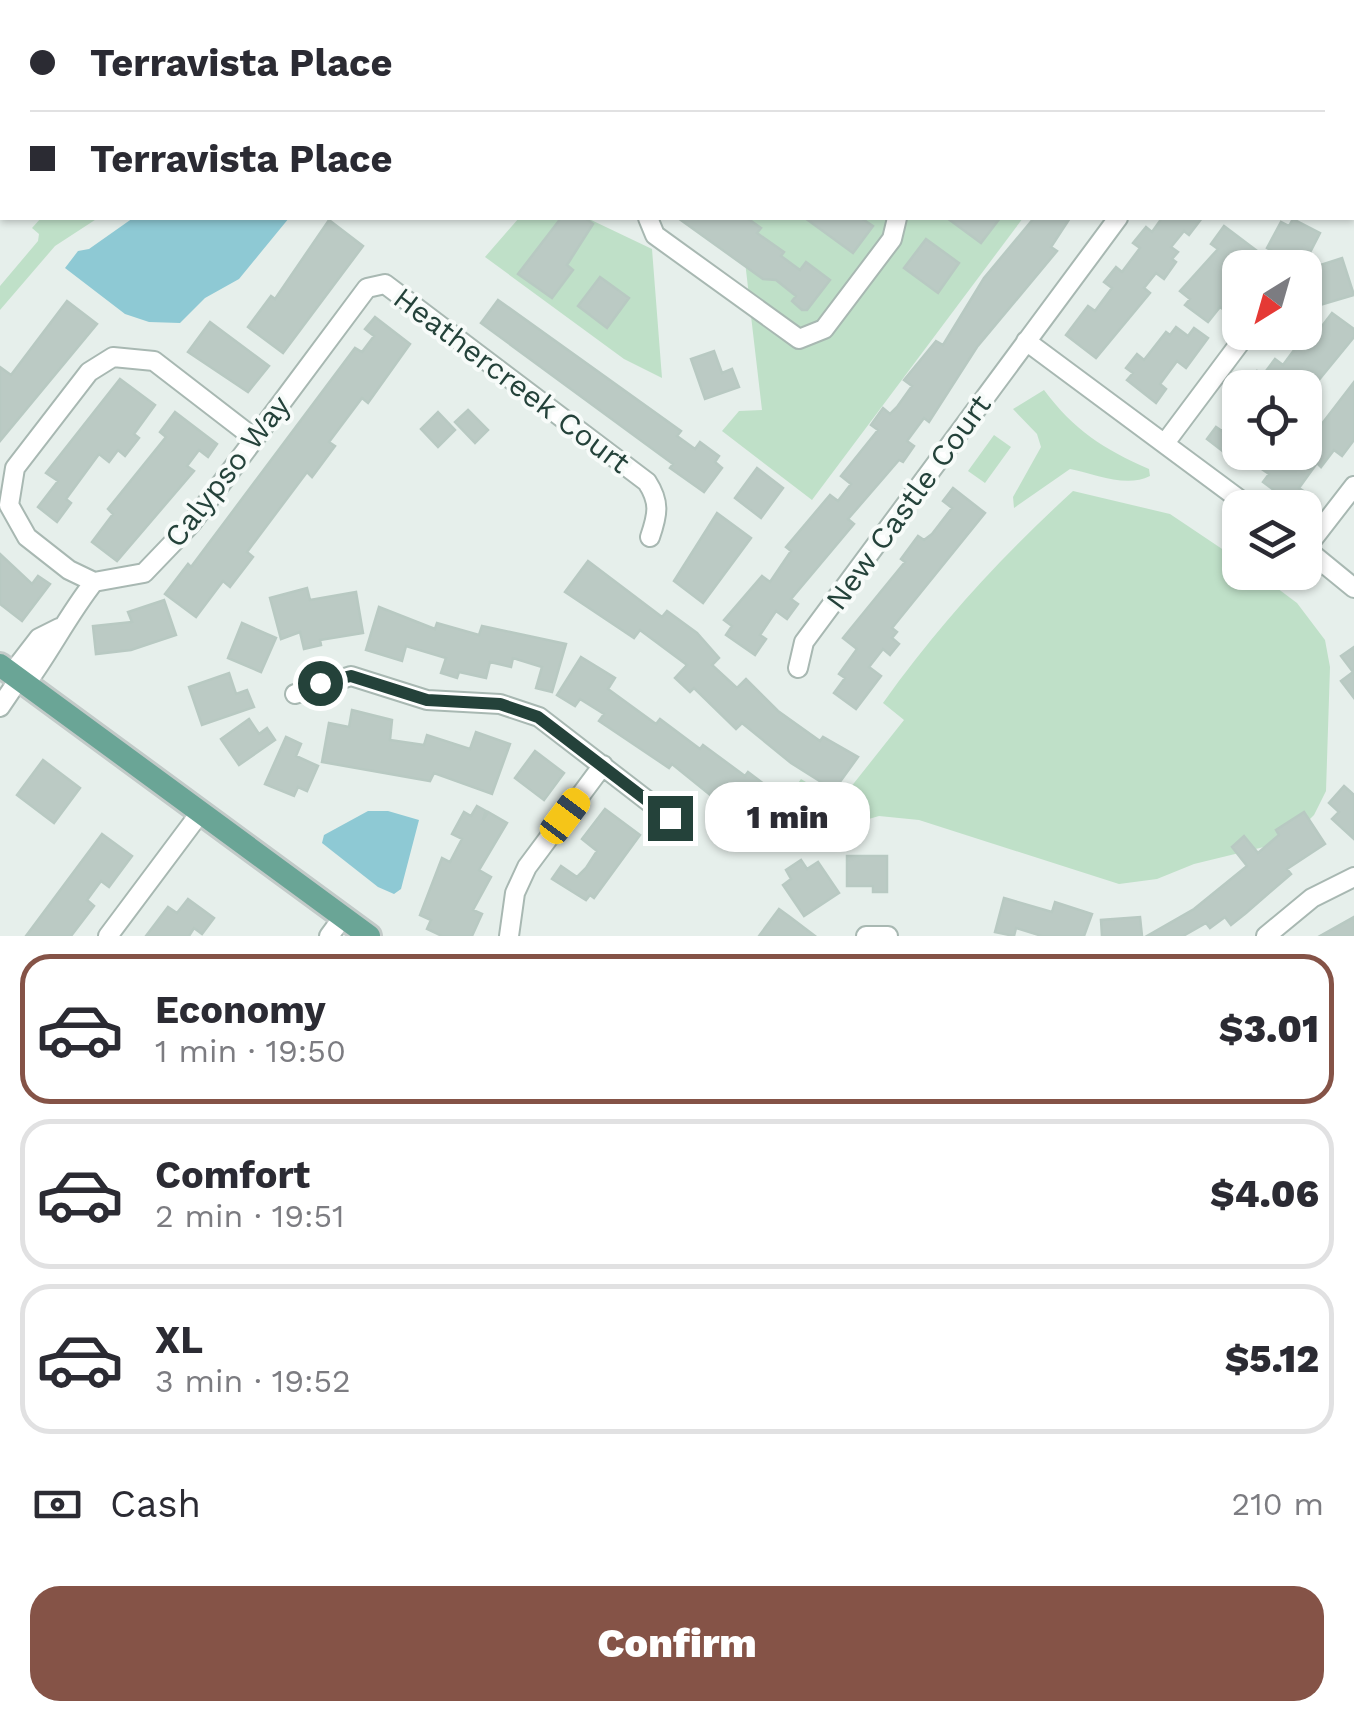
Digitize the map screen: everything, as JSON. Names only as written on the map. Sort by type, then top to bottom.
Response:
[{"type":"main road","points":[[14,675],[200,812],[336,927],[369,936]]},
{"type":"street","points":[[649,220],[654,235],[799,339],[824,330],[892,239],[897,220]]},
{"type":"street","name":"New Castle Court","points":[[798,668],[804,642],[1117,220]]},
{"type":"street","name":"Calypso Way","points":[[94,582],[144,573],[190,524],[367,288],[376,283]]},
{"type":"street","name":"Heathercreek Court","points":[[376,283],[385,284],[647,482],[658,508],[650,537]]},
{"type":"street","points":[[1026,341],[1228,490]]},
{"type":"street","points":[[1165,443],[1235,350]]},
{"type":"street","points":[[0,707],[14,675],[53,646],[58,628],[94,582],[70,570],[27,537],[12,514],[8,495],[16,468],[89,372],[121,356],[154,362],[254,438]]},
{"type":"street","points":[[1322,527],[1354,486]]},
{"type":"street","points":[[1322,561],[1354,588]]},
{"type":"street","points":[[295,694],[351,676],[427,700],[500,704],[538,717],[670,818]]},
{"type":"street","points":[[509,936],[515,893],[527,866],[603,765]]},
{"type":"street","points":[[108,936],[200,812]]},
{"type":"street","points":[[1266,936],[1312,898],[1354,876]]},
{"type":"street","points":[[866,936],[888,936]]},
{"type":"green space","points":[[39,220],[95,220],[55,246],[0,310],[0,286],[38,241],[39,234],[32,228]]},
{"type":"green space","points":[[517,220],[591,220],[652,249],[662,378],[624,359],[485,257]]},
{"type":"green space","points":[[740,220],[889,220],[890,229],[820,325],[801,332],[749,296]]},
{"type":"green space","points":[[904,220],[1022,220],[812,500],[722,431],[739,411],[762,410],[751,316],[796,345],[818,342],[902,234]]},
{"type":"green space","points":[[1044,390],[1078,427],[1103,446],[1149,469],[1150,476],[1131,481],[1070,469],[1014,508],[1013,497],[1041,447],[1037,434],[1013,409]]},
{"type":"green space","points":[[994,435],[1011,447],[985,483],[968,471]]},
{"type":"green space","points":[[1073,491],[1170,514],[1222,549],[1222,590],[1280,590],[1297,603],[1325,640],[1330,667],[1326,791],[1314,815],[1288,841],[1194,864],[1157,879],[1119,884],[919,820],[879,816],[762,850],[801,798],[796,786],[801,779],[839,802],[904,720],[883,703],[926,646],[1021,540]]},
{"type":"water","points":[[130,220],[287,220],[239,279],[205,298],[180,323],[149,322],[125,314],[65,268],[78,251],[89,249]]},
{"type":"water","points":[[368,811],[388,811],[419,820],[401,889],[394,894],[378,887],[322,843],[324,835]]},
{"type":"building","points":[[329,220],[363,246],[283,353],[248,327],[271,296],[275,299]]},
{"type":"building","points":[[559,220],[588,220],[593,224],[567,265],[573,270],[552,298],[518,274]]},
{"type":"building","points":[[681,220],[750,220],[761,228],[757,233],[784,252],[781,256],[800,270],[806,262],[830,280],[807,310],[802,310],[792,301],[796,296],[776,280],[763,279]]},
{"type":"building","points":[[808,220],[864,220],[873,226],[853,253]]},
{"type":"building","points":[[950,220],[998,220],[981,243]]},
{"type":"building","points":[[1032,220],[1069,220],[1051,247],[1057,251],[977,347],[929,422],[924,418],[907,441],[914,446],[903,462],[899,460],[848,519],[854,524],[791,599],[798,604],[787,619],[776,611],[760,635],[766,639],[755,655],[726,635],[732,626],[724,620],[762,576],[770,582],[791,551],[786,547],[830,495],[838,501],[851,484],[841,476],[878,430],[871,425],[883,408],[890,414],[897,407],[912,386],[904,380],[936,341],[943,345],[984,278]]},
{"type":"building","points":[[1161,220],[1200,220],[1189,235],[1184,231],[1171,247],[1178,252],[1172,259],[1176,262],[1164,279],[1156,273],[1144,288],[1150,293],[1096,358],[1066,335],[1088,306],[1095,311],[1112,288],[1104,282],[1116,267],[1122,272],[1140,248],[1133,243],[1146,227],[1152,232]]},
{"type":"building","points":[[1295,220],[1320,233],[1311,250],[1267,248],[1281,222],[1289,226]]},
{"type":"building","points":[[1224,226],[1256,250],[1222,250],[1222,308],[1208,322],[1185,305],[1190,299],[1180,291],[1218,249],[1211,244]]},
{"type":"building","points":[[926,239],[959,263],[938,293],[904,268]]},
{"type":"building","points":[[1342,258],[1354,295],[1322,304],[1322,264]]},
{"type":"building","points":[[600,277],[629,298],[607,328],[578,306]]},
{"type":"building","points":[[498,300],[681,431],[677,436],[695,449],[700,442],[719,456],[715,462],[722,468],[704,492],[670,468],[673,464],[481,323]]},
{"type":"building","points":[[67,301],[97,324],[0,441],[0,367],[11,375]]},
{"type":"building","points":[[1332,313],[1354,329],[1354,337],[1322,376],[1322,370],[1267,370],[1275,359],[1283,365],[1294,350],[1322,350],[1322,326]]},
{"type":"building","points":[[375,317],[410,344],[368,403],[362,398],[329,442],[335,446],[312,477],[307,472],[247,552],[253,557],[230,587],[223,581],[196,617],[165,594],[188,564],[191,567],[355,348],[362,352],[374,336],[365,329]]},
{"type":"building","points":[[210,322],[269,366],[248,392],[188,352]]},
{"type":"building","points":[[1176,327],[1188,336],[1194,328],[1208,338],[1186,368],[1177,361],[1160,384],[1166,389],[1156,403],[1127,380],[1133,373],[1126,368],[1137,354],[1144,360],[1166,332],[1170,335]]},
{"type":"building","points":[[714,351],[722,373],[732,369],[739,387],[705,399],[691,359]]},
{"type":"building","points":[[120,379],[155,405],[134,434],[139,438],[125,456],[118,450],[109,462],[99,454],[66,499],[71,503],[57,522],[38,507],[58,481],[46,473]]},
{"type":"building","points":[[1354,382],[1354,440],[1342,456],[1334,450],[1322,466],[1322,424]]},
{"type":"building","points":[[468,410],[488,430],[475,443],[455,422]]},
{"type":"building","points":[[175,412],[217,444],[208,457],[199,450],[187,466],[194,471],[117,561],[92,542],[113,514],[108,509],[166,437],[160,432]]},
{"type":"building","points":[[438,412],[455,430],[438,447],[421,429]]},
{"type":"building","points":[[1216,427],[1222,431],[1222,451],[1207,439]]},
{"type":"building","points":[[757,468],[783,488],[761,518],[735,498]]},
{"type":"building","points":[[1263,470],[1312,470],[1299,488],[1302,490],[1274,490],[1263,482],[1269,474]]},
{"type":"building","points":[[953,488],[985,513],[892,628],[897,632],[892,638],[899,644],[890,655],[883,649],[869,667],[881,676],[856,709],[834,693],[845,678],[839,674],[857,649],[843,638],[905,562],[901,559],[918,536],[924,540],[932,534],[952,508],[943,501]]},
{"type":"building","points":[[717,513],[751,538],[703,603],[674,581]]},
{"type":"building","points":[[0,554],[32,584],[38,576],[50,584],[22,621],[0,604]]},
{"type":"building","points":[[588,561],[662,617],[667,611],[697,633],[719,658],[712,665],[737,688],[746,679],[778,711],[820,741],[823,737],[858,757],[834,790],[791,763],[742,723],[736,729],[694,688],[690,692],[675,678],[687,665],[640,630],[634,638],[565,592]]},
{"type":"building","points":[[307,588],[310,600],[356,592],[363,633],[320,640],[321,645],[304,649],[300,632],[281,639],[270,598]]},
{"type":"building","points":[[164,600],[176,635],[131,650],[96,654],[93,626],[132,622],[128,612]]},
{"type":"building","points":[[379,607],[435,629],[437,623],[479,635],[482,626],[566,644],[552,692],[536,688],[542,667],[513,658],[511,667],[490,662],[486,678],[459,672],[457,678],[441,673],[446,658],[406,646],[402,661],[366,650]]},
{"type":"building","points":[[242,623],[276,638],[261,672],[228,658]]},
{"type":"building","points":[[1354,647],[1354,698],[1341,681],[1353,672],[1341,656]]},
{"type":"building","points":[[581,657],[615,678],[608,689],[656,724],[660,719],[700,749],[703,745],[777,794],[751,828],[672,764],[669,768],[599,721],[604,714],[580,699],[575,706],[557,695]]},
{"type":"building","points":[[229,673],[236,694],[247,690],[254,707],[202,725],[189,687]]},
{"type":"building","points":[[352,710],[392,720],[390,740],[424,745],[427,735],[470,749],[476,732],[510,744],[492,794],[434,773],[430,781],[322,762],[329,723],[349,727]]},
{"type":"building","points":[[249,719],[259,734],[267,728],[275,740],[239,765],[221,739]]},
{"type":"building","points":[[286,737],[301,744],[296,756],[318,766],[307,791],[298,787],[294,796],[265,784]]},
{"type":"building","points":[[535,751],[564,773],[544,800],[515,778]]},
{"type":"building","points":[[43,760],[80,788],[54,823],[17,795]]},
{"type":"building","points":[[1344,786],[1354,795],[1354,839],[1332,819],[1339,812],[1329,803]]},
{"type":"building","points":[[477,806],[486,811],[483,820],[488,812],[507,823],[479,870],[491,877],[473,910],[482,914],[472,936],[442,936],[427,929],[431,920],[420,915],[442,858],[450,862],[462,839],[452,834],[464,812],[471,816]]},
{"type":"building","points":[[605,809],[640,835],[594,898],[590,895],[586,900],[552,879],[561,866],[577,877],[586,868],[597,851],[582,839]]},
{"type":"building","points":[[1304,812],[1325,844],[1287,869],[1291,874],[1231,925],[1225,917],[1210,928],[1206,923],[1183,936],[1147,936],[1194,909],[1247,866],[1232,847],[1244,836],[1258,853],[1279,835],[1276,830]]},
{"type":"building","points":[[102,834],[132,856],[109,887],[101,881],[87,900],[94,906],[71,936],[26,936]]},
{"type":"building","points":[[847,856],[887,856],[887,892],[873,892],[873,886],[847,886]]},
{"type":"building","points":[[801,860],[807,869],[818,862],[839,893],[804,916],[783,885],[791,879],[786,870]]},
{"type":"building","points":[[1004,898],[1052,912],[1055,902],[1092,914],[1084,936],[1042,936],[1016,928],[1014,936],[995,932]]},
{"type":"building","points":[[188,899],[214,918],[202,934],[194,928],[189,936],[146,936],[168,907],[177,913]]},
{"type":"building","points":[[779,909],[790,917],[815,936],[759,936]]},
{"type":"building","points":[[1140,917],[1142,936],[1102,936],[1101,920]]},
{"type":"building","points":[[1354,917],[1354,936],[1320,936]]},
{"type":"route","points":[[320,683],[351,676],[427,700],[500,704],[538,717],[670,818]]}]
